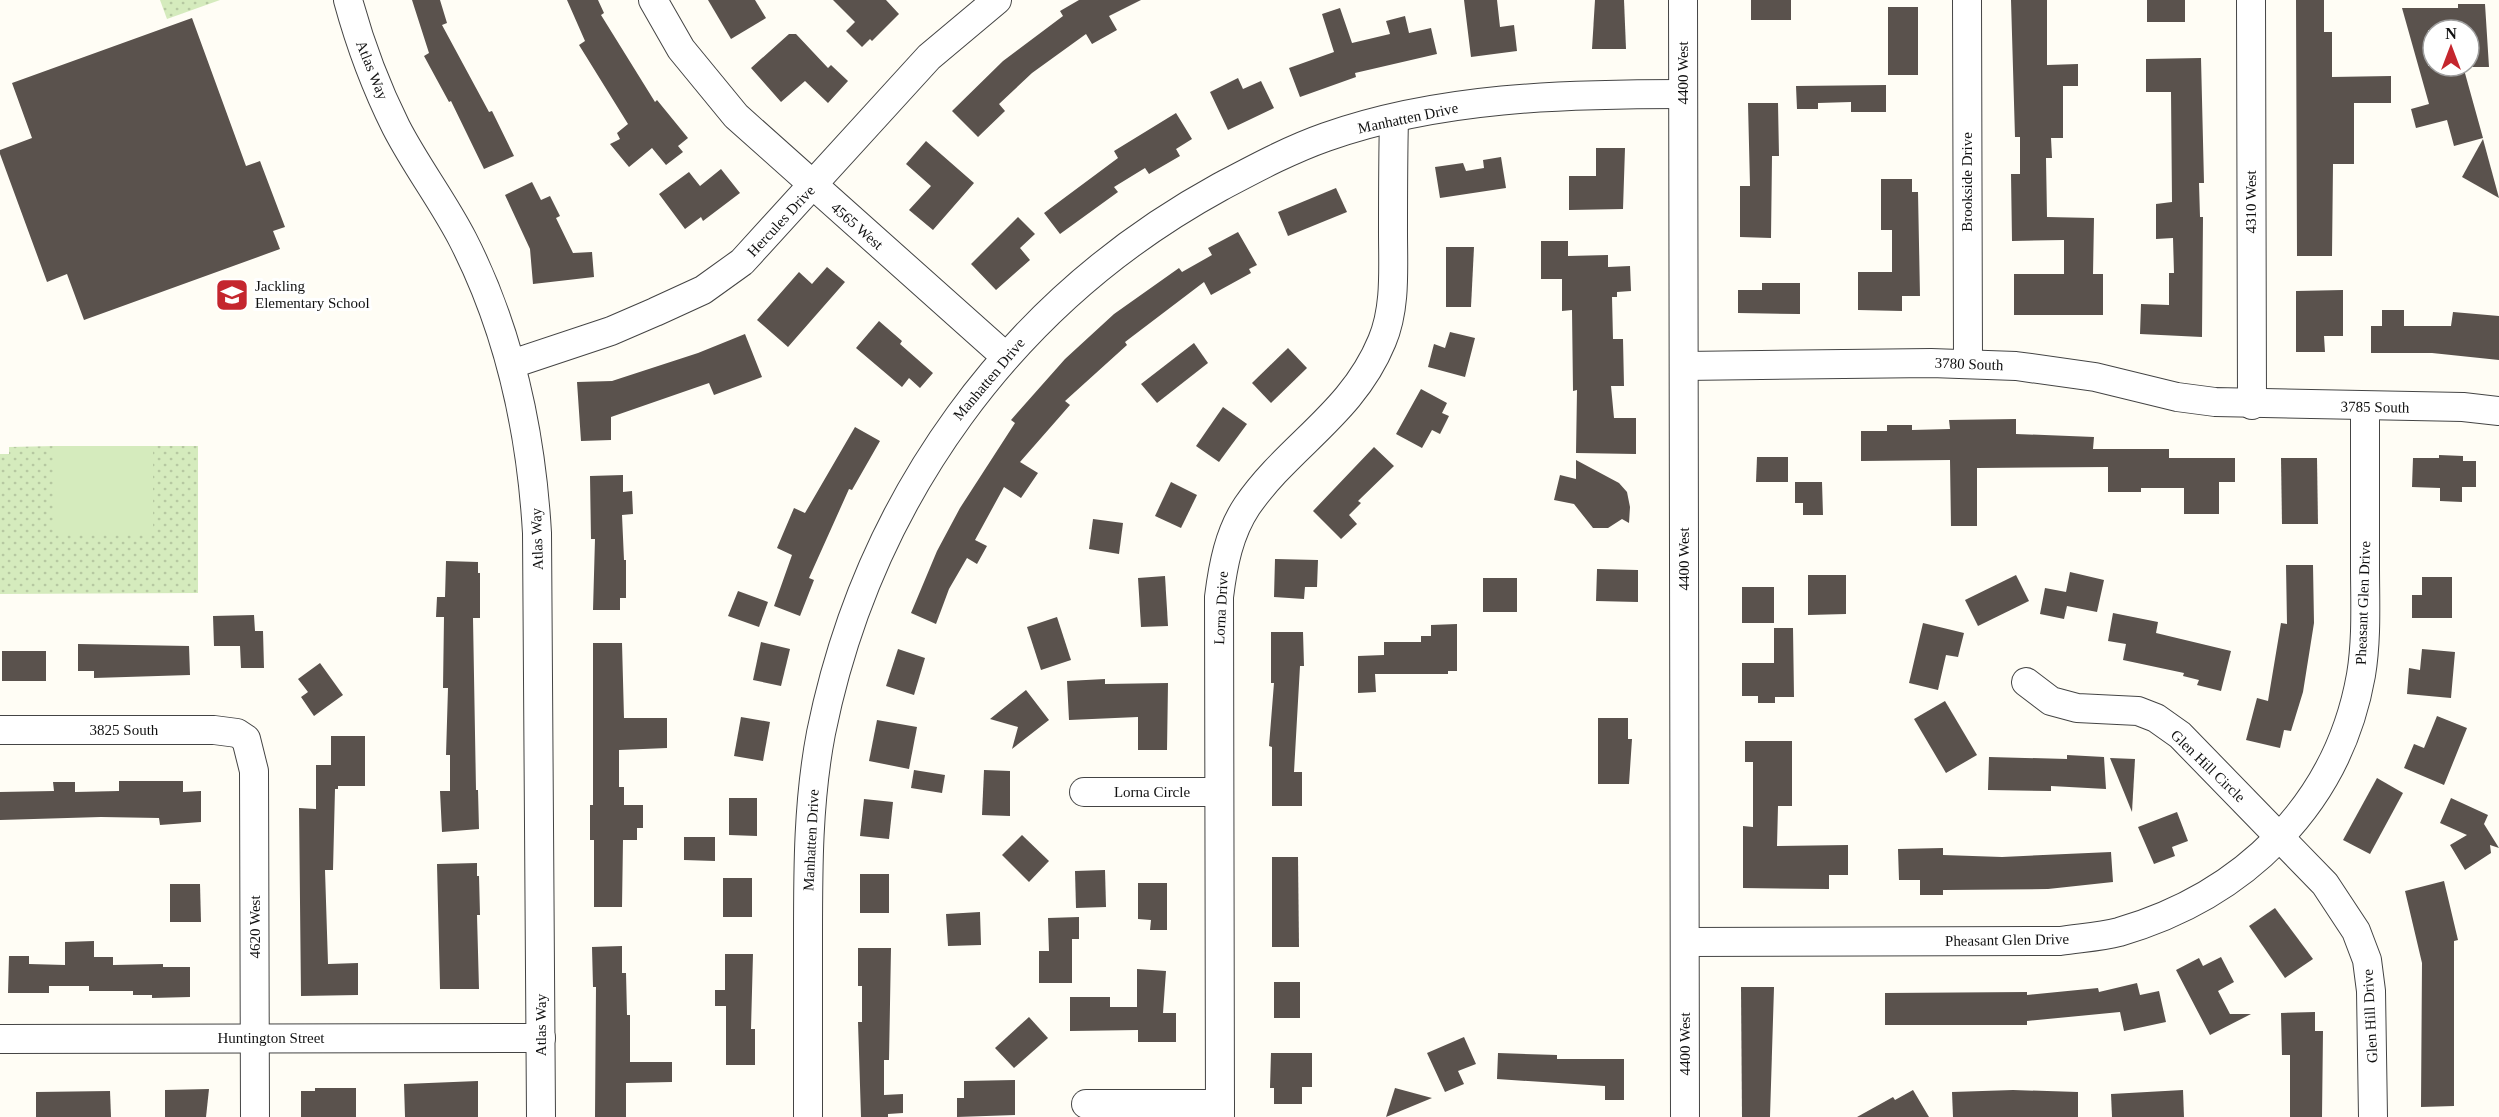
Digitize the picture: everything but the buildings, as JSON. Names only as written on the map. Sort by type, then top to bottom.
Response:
[{"type":"street","name":"Atlas Way","points":[[348,0],[364,51],[381,92],[407,146],[464,241],[492,304],[512,364],[532,456],[537,533],[541,1117]]},
{"type":"street","name":"4565 West","points":[[653,0],[681,49],[707,84],[736,116],[1006,357]]},
{"type":"street","name":"Hercules Drive","points":[[512,364],[611,331],[703,290],[742,262],[813,187],[929,57],[997,0]]},
{"type":"street","name":"4400 West","points":[[1683,0],[1685,1117]]},
{"type":"street","name":"Brookside Drive","points":[[1967,0],[1968,363]]},
{"type":"street","name":"4310 West","points":[[2251,0],[2252,405]]},
{"type":"street","name":"Manhatten Drive","points":[[808,1117],[809,814],[821,736],[838,658],[867,582],[904,502],[951,426],[1006,357],[1090,273],[1180,209],[1257,167],[1326,137],[1394,119],[1457,107],[1533,98],[1683,94]]},
{"type":"street","name":"Lorna Drive","points":[[1220,1110],[1219,597],[1223,567],[1232,535],[1246,507],[1268,480],[1347,400],[1364,378],[1383,340],[1390,311],[1393,282],[1394,119]]},
{"type":"street","name":"3780 South","points":[[1684,366],[1968,363],[2059,371],[2177,397],[2252,405]]},
{"type":"street","name":"3785 South","points":[[2252,405],[2463,407],[2499,411]]},
{"type":"street","name":"Pheasant Glen Drive","points":[[1685,942],[2060,941],[2116,933],[2161,918],[2212,894],[2250,867],[2307,805],[2328,770],[2354,706],[2361,675],[2365,616],[2365,407]]},
{"type":"street","name":"Glen Hill Circle","points":[[2026,682],[2051,701],[2077,708],[2138,711],[2156,718],[2180,735],[2280,837]]},
{"type":"street","name":"3825 South","points":[[0,730],[214,730],[237,734],[246,739]]},
{"type":"street","name":"4620 West","points":[[246,739],[254,771],[255,1117]]},
{"type":"street","name":"Lorna Circle","points":[[1084,792],[1219,792]]},
{"type":"street","name":"Glen Hill Drive","points":[[2280,837],[2325,884],[2340,904],[2356,931],[2367,960],[2373,1030],[2373,1117]]},
{"type":"street","name":"Huntington Street","points":[[0,1039],[541,1038]]},
{"type":"street","points":[[1086,1104],[1220,1110]]},
{"type":"green space","points":[[160,0],[220,0],[167,19]]},
{"type":"green space","points":[[55,446],[56,535],[153,535],[153,446],[198,446],[198,593],[0,594],[0,454],[9,454],[9,447]]},
{"type":"green space","points":[[55,446],[153,446],[153,535],[55,535]]},
{"type":"place","name":"Jackling Elementary School","points":[[232,295]]}]
